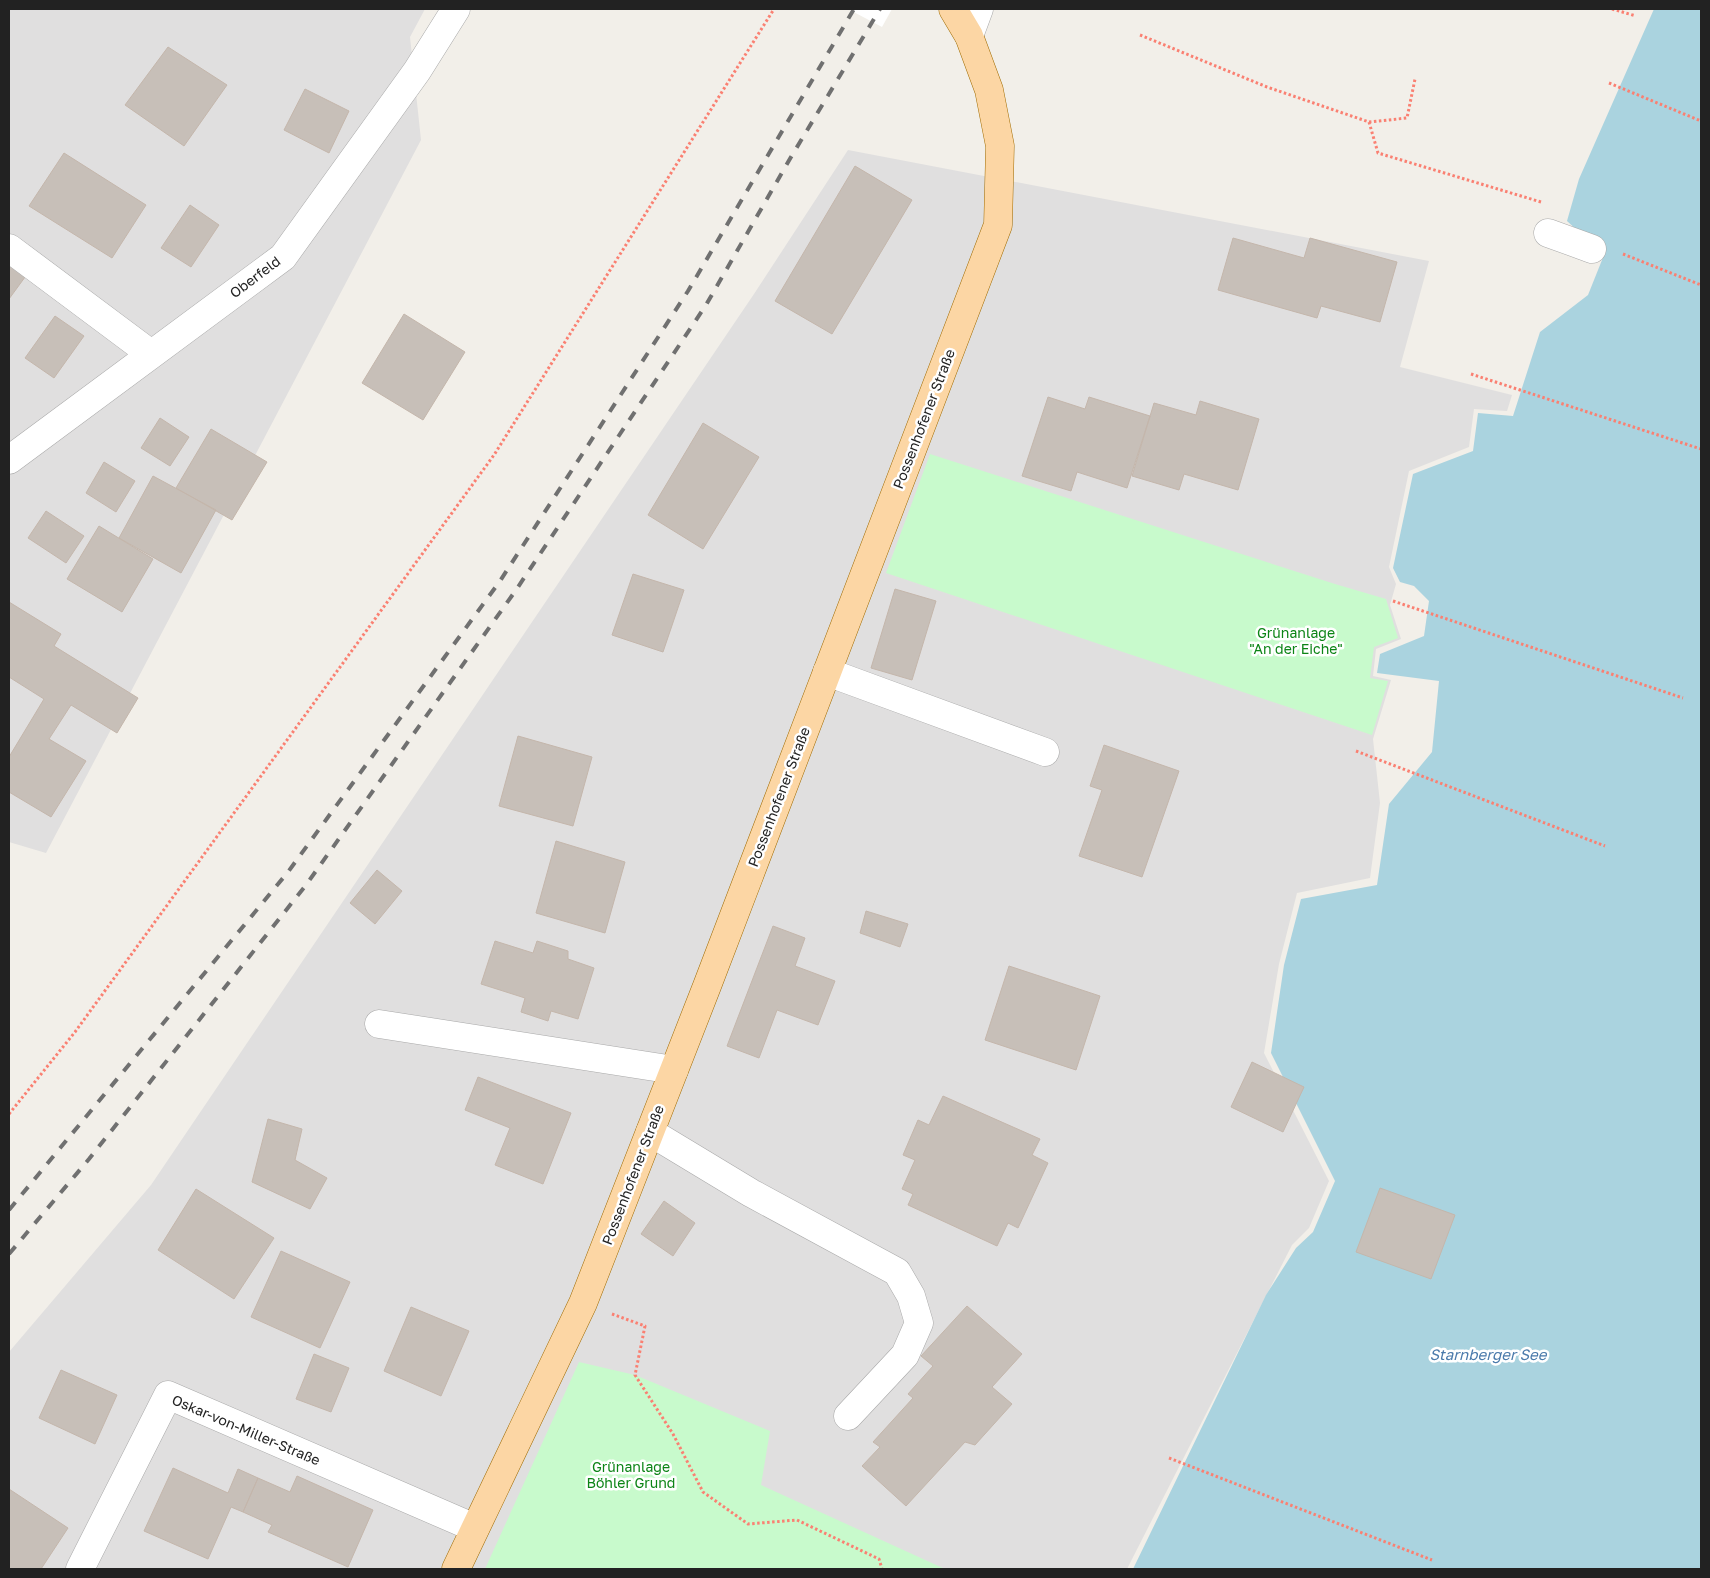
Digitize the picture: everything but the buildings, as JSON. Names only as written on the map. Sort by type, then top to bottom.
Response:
[{"type":"main road","name":"Possenhofener Straße","points":[[456,1569],[583,1303],[998,224],[1000,146],[989,90],[969,36],[953,9]]},
{"type":"street","name":"Oberfeld","points":[[9,460],[283,257],[418,71],[456,9]]},
{"type":"street","points":[[969,36],[980,9]]},
{"type":"street","points":[[1548,232],[1592,249]]},
{"type":"street","points":[[9,248],[151,354]]},
{"type":"street","points":[[827,672],[1045,752]]},
{"type":"street","points":[[380,1024],[674,1070]]},
{"type":"street","points":[[650,1132],[751,1194],[897,1272],[911,1296],[919,1323],[905,1355],[848,1416]]},
{"type":"street","name":"Oskar-von-Miller-Straße","points":[[80,1569],[168,1395],[475,1528]]},
{"type":"path","points":[[9,1114],[75,1032],[494,455],[774,9]]},
{"type":"path","points":[[1612,9],[1636,16]]},
{"type":"path","points":[[1140,35],[1268,87],[1369,122],[1407,118],[1415,79]]},
{"type":"path","points":[[1609,83],[1701,121]]},
{"type":"path","points":[[1369,122],[1378,153],[1549,204]]},
{"type":"path","points":[[1622,253],[1701,285]]},
{"type":"path","points":[[1470,374],[1701,449]]},
{"type":"path","points":[[1393,601],[1683,698]]},
{"type":"path","points":[[1356,751],[1605,846]]},
{"type":"path","points":[[583,1303],[645,1326],[636,1375],[673,1434],[703,1492],[748,1524],[797,1520],[879,1559],[882,1569]]},
{"type":"path","points":[[1169,1458],[1432,1560]]},
{"type":"shaded area","points":[[9,9],[425,9],[410,37],[421,140],[46,853],[9,842]]},
{"type":"shaded area","points":[[848,150],[1429,261],[1400,367],[1512,395],[1507,411],[1474,409],[1469,447],[1409,471],[1389,567],[1396,584],[1390,605],[1401,639],[1376,649],[1373,676],[1391,680],[1373,739],[1380,803],[1370,878],[1297,893],[1279,964],[1264,1053],[1329,1181],[1309,1228],[1292,1245],[1127,1569],[9,1569],[9,1352],[151,1185],[754,294]]},
{"type":"green space","name":"Grünanlage \"An der Eiche\"","points":[[930,454],[1386,599],[1398,638],[1374,647],[1370,678],[1388,681],[1372,735],[886,573]]},
{"type":"green space","name":"Grünanlage Böhler Grund","points":[[579,1362],[635,1375],[770,1431],[761,1485],[945,1569],[485,1569]]},
{"type":"water","name":"Starnberger See","points":[[1654,9],[1701,9],[1701,1569],[1133,1569],[1266,1295],[1296,1248],[1313,1232],[1335,1181],[1271,1053],[1284,965],[1301,899],[1377,885],[1389,804],[1432,752],[1439,681],[1377,673],[1380,654],[1424,636],[1429,601],[1414,586],[1400,582],[1393,568],[1413,474],[1473,451],[1478,413],[1513,416],[1540,332],[1588,295],[1604,255],[1567,221],[1579,179]]},
{"type":"pier","points":[[848,9],[892,9],[882,27]]},
{"type":"railway","points":[[9,1210],[288,872],[500,581],[688,291],[854,9]]},
{"type":"railway","points":[[9,1254],[89,1159],[306,885],[516,590],[706,305],[791,157],[880,9]]}]
